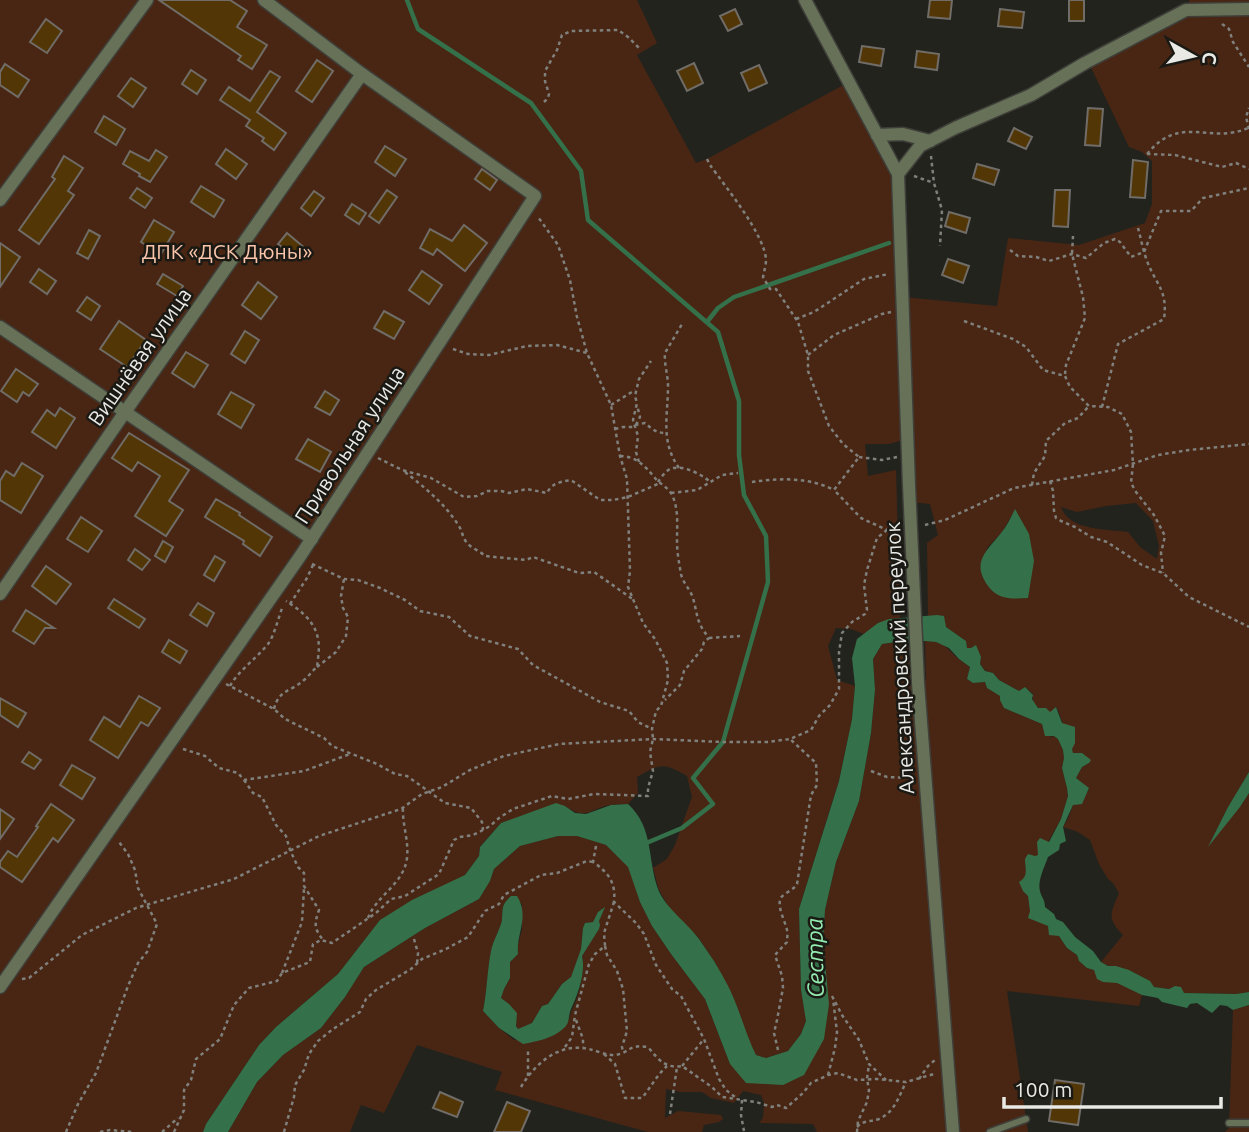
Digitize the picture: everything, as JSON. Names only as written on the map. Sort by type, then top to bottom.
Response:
[{"type":"street","points":[[0,200],[147,0]]},
{"type":"street","name":"Привольная улица","points":[[0,986],[312,539],[535,196],[362,74],[264,0]]},
{"type":"street","points":[[805,0],[899,176],[920,146],[1031,95],[1188,5],[1202,10],[1249,9]]},
{"type":"street","name":"Вишнёвая улица","points":[[0,594],[362,74]]},
{"type":"street","points":[[877,135],[903,134],[930,141]]},
{"type":"street","name":"Александровский переулок","points":[[899,176],[918,678],[953,1132]]},
{"type":"street","points":[[0,327],[312,539]]},
{"type":"lane","points":[[990,1132],[1026,1119]]},
{"type":"lane","points":[[1229,1123],[1249,1123]]},
{"type":"path","points":[[1202,10],[1229,29],[1233,42],[1249,67]]},
{"type":"path","points":[[544,102],[549,94],[545,71],[562,35],[618,30],[639,48]]},
{"type":"path","points":[[1249,108],[1249,129],[1226,134],[1185,131],[1167,137],[1147,154],[1175,155],[1222,167],[1236,163],[1249,169]]},
{"type":"path","points":[[930,141],[934,183],[942,210],[940,246]]},
{"type":"path","points":[[707,159],[754,229],[764,250],[766,263],[763,276],[770,289],[776,289],[796,319],[808,355],[808,370],[829,426],[843,444],[859,457],[882,460],[908,453]]},
{"type":"path","points":[[899,176],[934,183]]},
{"type":"path","points":[[1010,250],[1018,256],[1049,261],[1072,254],[1086,258],[1104,243],[1115,239],[1131,257],[1144,252],[1161,211],[1191,211],[1203,198],[1249,188]]},
{"type":"path","points":[[537,216],[558,245],[570,280],[587,353],[611,405],[614,429],[627,479],[630,572],[628,587],[643,623],[667,663],[668,680],[662,702]]},
{"type":"path","points":[[1102,407],[1118,344],[1164,319],[1163,292],[1149,266],[1138,228]]},
{"type":"path","points":[[1073,236],[1072,254],[1083,297],[1085,318],[1066,365],[1065,376],[1070,387],[1089,407],[1108,407],[1122,414],[1131,432],[1131,483],[1154,514],[1165,536],[1161,553],[1163,573]]},
{"type":"path","points":[[796,319],[814,313],[863,279],[902,273]]},
{"type":"path","points":[[808,355],[834,335],[882,314],[904,310]]},
{"type":"path","points":[[964,321],[1026,347],[1043,370],[1065,376]]},
{"type":"path","points":[[679,468],[674,461],[666,433],[668,396],[665,353],[682,324]]},
{"type":"path","points":[[439,344],[467,354],[489,355],[527,346],[557,345],[587,353]]},
{"type":"path","points":[[639,462],[636,452],[638,436],[633,420],[637,405],[635,396],[639,379],[651,361]]},
{"type":"path","points":[[611,405],[636,389]]},
{"type":"path","points":[[1032,485],[1034,472],[1045,456],[1046,441],[1065,423],[1079,418],[1089,407]]},
{"type":"path","points":[[614,429],[645,423],[653,430],[666,433]]},
{"type":"path","points":[[752,482],[795,479],[826,485],[861,518],[887,530],[911,529],[945,520],[1014,488],[1114,470],[1158,455],[1249,444]]},
{"type":"path","points":[[368,451],[388,464],[431,478],[464,497],[477,496],[488,491],[509,493],[527,489],[547,493],[550,487],[557,483],[571,480],[600,500],[628,498],[659,482],[670,468],[679,468],[710,482]]},
{"type":"path","points":[[620,456],[629,456],[647,467],[671,493],[676,507],[682,578],[692,597],[700,628],[709,638]]},
{"type":"path","points":[[834,490],[859,457]]},
{"type":"path","points":[[402,470],[430,491],[460,525],[467,544],[485,556],[526,560],[533,557],[579,573],[594,572],[634,600]]},
{"type":"path","points":[[671,493],[697,490],[722,475],[738,473]]},
{"type":"path","points":[[1050,481],[1056,517],[1091,537],[1107,542],[1142,565],[1163,573],[1189,597],[1249,627]]},
{"type":"path","points":[[16,980],[29,978],[82,935],[136,908],[234,879],[319,836],[403,807],[470,770],[504,756],[559,744],[653,739],[723,743],[768,742],[790,739],[811,730],[839,689],[842,633],[867,610],[864,585],[867,570],[877,538],[887,530]]},
{"type":"path","points":[[301,555],[313,565],[344,579],[358,580],[380,588],[420,611],[449,617],[470,636],[518,649],[533,665],[600,702],[629,711],[638,722],[652,729]]},
{"type":"path","points":[[290,604],[313,565]]},
{"type":"path","points":[[274,709],[276,699],[283,692],[293,689],[336,652],[346,636],[348,617],[341,596],[344,579]]},
{"type":"path","points":[[230,686],[236,676],[270,641],[285,600],[306,615],[318,639],[317,667]]},
{"type":"path","points":[[282,973],[310,962],[313,944],[321,940],[332,943],[391,899],[405,896],[439,874],[454,839],[483,830],[513,809],[552,796],[568,799],[594,794],[648,796],[653,771],[650,752],[656,711],[680,685],[684,671],[702,649],[704,642],[709,638],[740,636]]},
{"type":"path","points":[[215,678],[274,709],[285,719],[324,738],[332,746],[395,774],[407,776],[445,803],[471,808],[482,822],[483,830]]},
{"type":"path","points":[[778,1050],[774,1032],[783,988],[775,955],[787,942],[780,900],[797,884],[811,796],[817,785],[816,763],[790,739]]},
{"type":"path","points":[[167,747],[205,756],[219,768],[237,773],[253,793],[262,797],[276,824],[286,836],[298,867],[304,873],[302,922],[282,973],[277,981],[249,989],[234,1005],[219,1039],[196,1059],[191,1080],[184,1090],[184,1110],[174,1132]]},
{"type":"path","points":[[244,780],[304,771],[349,754]]},
{"type":"path","points":[[871,771],[887,777],[926,781]]},
{"type":"path","points":[[368,918],[371,909],[395,885],[407,860],[403,807]]},
{"type":"path","points":[[66,1132],[96,1073],[128,986],[138,963],[147,951],[157,924],[138,888],[135,870],[112,826]]},
{"type":"path","points":[[593,863],[596,846]]},
{"type":"path","points":[[284,1132],[295,1085],[318,1041],[360,1012],[366,999],[376,990],[422,959],[468,937],[485,911],[499,905],[504,895],[541,875],[557,873],[586,861],[593,863],[611,879],[615,894],[604,933],[605,946],[623,989],[627,1031],[621,1053],[613,1062]]},
{"type":"path","points":[[304,886],[319,910],[315,923],[318,934],[324,941]]},
{"type":"path","points":[[614,902],[636,923],[643,934],[656,965],[672,989],[681,996],[704,1039],[719,1079],[726,1090],[736,1098],[786,1108],[811,1083],[828,1075],[838,1073],[857,1080],[906,1082],[948,1071]]},
{"type":"path","points":[[414,939],[418,953],[417,964]]},
{"type":"path","points":[[521,1087],[545,1059],[565,1047],[572,1038],[589,964],[594,954],[605,946]]},
{"type":"path","points":[[828,1075],[837,1032],[832,996],[859,1040],[869,1065],[888,1080]]},
{"type":"path","points":[[575,1018],[583,1039],[583,1048]]},
{"type":"path","points":[[565,1047],[617,1055],[634,1046],[648,1047],[667,1066],[677,1067],[682,1066],[704,1039]]},
{"type":"path","points":[[528,1051],[528,1076]]},
{"type":"path","points":[[601,1052],[613,1062],[625,1098],[642,1097],[667,1066]]},
{"type":"path","points":[[919,1079],[928,1066],[937,1059],[947,1057]]},
{"type":"path","points":[[857,1132],[869,1090],[869,1065]]},
{"type":"path","points":[[682,1066],[722,1097],[736,1098]]},
{"type":"path","points":[[670,1114],[677,1067]]},
{"type":"path","points":[[857,1127],[861,1123],[879,1119],[893,1109],[906,1082]]},
{"type":"path","points":[[742,1100],[744,1131]]},
{"type":"path","points":[[162,1132],[182,1115]]},
{"type":"path","points":[[100,1132],[132,1132]]},
{"type":"green space","name":"ДПК «ДСК Дюны»","points":[[0,0],[637,0],[657,43],[637,55],[696,163],[849,82],[898,187],[903,297],[997,306],[1008,238],[1079,245],[1145,223],[1152,204],[1152,161],[1142,152],[1129,147],[1088,61],[1182,12],[1190,0],[1249,0],[1249,9],[1236,10],[1249,17],[1249,772],[1210,843],[1249,793],[1249,992],[1184,993],[1175,986],[1169,989],[1154,987],[1132,972],[1101,962],[1123,935],[1112,920],[1119,893],[1099,864],[1090,840],[1063,827],[1073,805],[1083,800],[1089,789],[1076,778],[1082,767],[1089,763],[1083,753],[1073,753],[1056,707],[1050,713],[1043,710],[1035,704],[1033,694],[1025,687],[1019,691],[986,671],[980,664],[981,657],[975,646],[967,648],[966,641],[946,627],[937,615],[928,617],[927,543],[938,535],[930,504],[910,502],[907,439],[889,444],[865,444],[868,476],[896,470],[900,618],[881,623],[864,634],[851,629],[836,628],[828,646],[837,680],[855,686],[852,719],[839,780],[799,909],[801,990],[806,1020],[801,1034],[788,1051],[766,1058],[756,1055],[733,997],[714,961],[698,937],[670,909],[659,890],[653,868],[667,859],[675,845],[692,797],[687,776],[662,766],[637,777],[638,793],[628,804],[610,805],[588,813],[579,813],[565,806],[501,823],[480,846],[479,856],[465,875],[380,920],[338,974],[276,1027],[259,1045],[203,1132],[0,1132]],"holes":[[[1136,503],[1153,521],[1159,546],[1157,559],[1140,547],[1128,532],[1080,525],[1065,515],[1061,507],[1077,512]],[[1015,510],[982,577],[987,548],[1002,532]]]},
{"type":"green space","points":[[925,641],[945,646],[970,667],[967,679],[973,683],[985,682],[987,688],[1000,696],[1004,708],[1042,724],[1044,731],[1058,739],[1063,750],[1062,768],[1068,796],[1061,819],[1048,842],[1045,841],[1038,855],[1025,865],[1027,871],[1023,891],[1028,896],[1030,911],[1059,936],[1067,948],[1077,955],[1079,961],[1094,970],[1103,982],[1117,982],[1142,995],[1139,1006],[1007,991],[1028,1132],[955,1132],[921,684],[926,679]]},
{"type":"green space","points":[[908,643],[910,680],[915,685],[949,1132],[817,1132],[813,1124],[759,1123],[763,1118],[764,1103],[761,1095],[743,1091],[734,1103],[711,1098],[702,1092],[666,1089],[665,1118],[678,1111],[721,1115],[723,1119],[704,1125],[702,1132],[648,1132],[495,1090],[502,1072],[417,1045],[384,1113],[361,1105],[350,1132],[228,1132],[257,1082],[283,1055],[321,1028],[364,967],[425,928],[479,899],[494,869],[520,846],[558,836],[577,836],[606,845],[629,867],[640,902],[652,926],[705,999],[730,1064],[797,1079],[823,941],[825,910],[836,862],[859,801],[871,733],[875,690],[873,659],[882,644]],"holes":[[[511,896],[522,904],[518,954],[510,962],[510,978],[501,998],[509,1004],[518,1030],[532,1023],[542,1006],[548,1004],[562,984],[571,978],[581,949],[585,923],[593,922],[603,908],[599,929],[582,956],[580,987],[569,1020],[514,1040],[483,1011],[491,951],[501,924],[504,904]]]},
{"type":"green space","points":[[1249,1005],[1249,1132],[1225,1132],[1229,1128],[1233,1010]]},
{"type":"water","points":[[1015,509],[1029,534],[1034,561],[1028,598],[1011,598],[996,594],[983,578],[981,570],[982,558]]},
{"type":"water","name":"Сестра","points":[[944,616],[946,627],[966,641],[967,648],[976,645],[981,657],[980,664],[985,671],[993,673],[999,680],[1019,691],[1025,687],[1033,695],[1032,699],[1038,708],[1046,708],[1050,712],[1056,707],[1062,723],[1075,727],[1073,753],[1082,753],[1091,760],[1082,767],[1076,778],[1089,788],[1082,804],[1073,805],[1063,827],[1066,841],[1048,857],[1042,874],[1039,887],[1045,907],[1108,966],[1129,970],[1150,981],[1154,987],[1181,987],[1184,993],[1249,992],[1249,1005],[1233,1010],[1220,1005],[1212,1013],[1197,1003],[1190,1004],[1187,1008],[1142,995],[1117,983],[1103,982],[1097,979],[1094,970],[1079,961],[1077,955],[1067,948],[1059,936],[1049,935],[1048,926],[1028,918],[1028,896],[1019,882],[1025,875],[1025,859],[1028,854],[1038,855],[1037,842],[1040,838],[1049,842],[1061,819],[1068,796],[1062,768],[1063,750],[1058,739],[1045,736],[1042,724],[1004,708],[1000,696],[987,688],[985,682],[973,683],[967,679],[970,667],[949,648],[936,642],[896,642],[882,644],[873,659],[875,690],[871,733],[859,801],[836,862],[825,910],[823,941],[829,1004],[824,1039],[804,1075],[783,1085],[746,1083],[730,1064],[705,999],[652,926],[628,867],[606,845],[577,836],[558,836],[520,846],[494,869],[479,899],[425,928],[364,967],[321,1028],[283,1055],[257,1082],[228,1132],[203,1132],[259,1045],[338,974],[380,920],[412,900],[465,875],[479,856],[480,847],[501,823],[556,803],[575,813],[586,814],[611,805],[628,804],[646,833],[658,889],[714,961],[732,994],[756,1055],[766,1058],[788,1051],[801,1034],[806,1021],[801,990],[799,909],[839,781],[852,719],[855,686],[852,658],[857,639],[878,623],[889,619]]},
{"type":"water","points":[[1249,772],[1249,793],[1208,847],[1228,807]]},
{"type":"water","points":[[511,896],[517,896],[523,918],[518,954],[510,962],[510,978],[501,998],[517,1013],[518,1029],[532,1023],[542,1006],[548,1004],[562,984],[571,977],[581,949],[585,923],[593,922],[598,912],[605,907],[599,921],[599,929],[582,956],[581,983],[567,1024],[550,1037],[523,1044],[499,1028],[483,1011],[492,947],[501,924],[504,904]]},
{"type":"building","points":[[159,0],[230,0],[247,11],[237,27],[267,45],[252,69],[238,60],[241,56]]},
{"type":"building","points":[[930,0],[952,0],[950,19],[928,17]]},
{"type":"building","points":[[1069,0],[1084,0],[1084,21],[1069,21]]},
{"type":"building","points":[[735,9],[742,24],[728,31],[720,16]]},
{"type":"building","points":[[1000,9],[1024,12],[1022,28],[998,26]]},
{"type":"building","points":[[46,19],[62,31],[47,53],[30,42]]},
{"type":"building","points":[[862,46],[884,49],[881,66],[859,62]]},
{"type":"building","points":[[917,51],[939,54],[937,70],[915,67]]},
{"type":"building","points":[[317,60],[333,71],[312,102],[296,91]]},
{"type":"building","points":[[694,63],[703,83],[687,91],[677,71]]},
{"type":"building","points":[[5,64],[29,80],[18,97],[0,85],[0,72]]},
{"type":"building","points":[[759,65],[767,83],[749,91],[741,73]]},
{"type":"building","points":[[191,70],[206,80],[197,94],[182,84]]},
{"type":"building","points":[[270,71],[280,77],[257,112],[286,133],[274,150],[262,141],[264,138],[246,126],[250,120],[220,100],[229,87],[250,101]]},
{"type":"building","points":[[131,78],[146,88],[133,107],[118,96]]},
{"type":"building","points":[[1088,108],[1103,109],[1100,146],[1085,145]]},
{"type":"building","points":[[104,116],[125,129],[116,145],[95,132]]},
{"type":"building","points":[[1014,128],[1032,137],[1026,149],[1008,141]]},
{"type":"building","points":[[385,146],[406,159],[395,176],[375,162]]},
{"type":"building","points":[[226,149],[247,164],[236,179],[216,164]]},
{"type":"building","points":[[156,150],[167,157],[150,182],[123,164],[130,151],[149,161]]},
{"type":"building","points":[[64,156],[83,168],[68,191],[74,195],[39,244],[19,230],[55,179],[52,177]]},
{"type":"building","points":[[1133,160],[1148,162],[1145,198],[1130,197]]},
{"type":"building","points":[[977,164],[999,170],[994,185],[973,178]]},
{"type":"building","points":[[482,169],[497,180],[490,190],[475,179]]},
{"type":"building","points":[[201,186],[224,200],[214,217],[191,202]]},
{"type":"building","points":[[137,188],[152,198],[145,208],[130,198]]},
{"type":"building","points":[[387,190],[397,197],[379,223],[369,216]]},
{"type":"building","points":[[1055,190],[1070,190],[1068,227],[1053,226]]},
{"type":"building","points":[[314,191],[324,198],[311,216],[301,208]]},
{"type":"building","points":[[352,204],[366,213],[359,224],[345,215]]},
{"type":"building","points":[[949,212],[970,218],[966,233],[945,226]]},
{"type":"building","points":[[154,220],[174,232],[161,254],[141,242]]},
{"type":"building","points":[[464,225],[487,243],[465,271],[437,249],[433,255],[420,248],[430,229],[452,241]]},
{"type":"building","points":[[89,230],[100,236],[88,259],[77,253]]},
{"type":"building","points":[[287,233],[306,249],[297,259],[278,244]]},
{"type":"building","points":[[0,243],[20,257],[0,287]]},
{"type":"building","points":[[948,259],[969,266],[963,283],[942,275]]},
{"type":"building","points":[[39,269],[56,281],[47,294],[30,282]]},
{"type":"building","points":[[422,271],[442,285],[429,304],[409,290]]},
{"type":"building","points":[[163,274],[183,286],[177,296],[157,284]]},
{"type":"building","points":[[258,282],[277,297],[261,319],[242,305]]},
{"type":"building","points":[[87,297],[100,306],[91,320],[77,311]]},
{"type":"building","points":[[384,311],[404,322],[394,339],[374,328]]},
{"type":"building","points":[[119,321],[146,340],[127,367],[100,349]]},
{"type":"building","points":[[245,331],[259,340],[245,363],[231,354]]},
{"type":"building","points":[[186,352],[208,365],[194,387],[172,373]]},
{"type":"building","points":[[16,369],[38,384],[29,396],[23,392],[17,402],[1,391]]},
{"type":"building","points":[[325,391],[339,400],[330,415],[315,407]]},
{"type":"building","points":[[231,392],[254,405],[241,428],[218,414]]},
{"type":"building","points":[[60,408],[75,418],[56,448],[32,432],[47,410],[55,416]]},
{"type":"building","points":[[129,433],[189,470],[169,501],[183,510],[166,536],[135,516],[160,476],[138,462],[132,471],[112,458]]},
{"type":"building","points":[[308,439],[331,452],[320,472],[296,459]]},
{"type":"building","points":[[22,463],[43,476],[21,513],[0,500],[0,481],[6,471],[14,476]]},
{"type":"building","points":[[216,499],[272,537],[260,556],[243,544],[244,541],[205,517]]},
{"type":"building","points":[[81,517],[102,531],[88,552],[67,539]]},
{"type":"building","points":[[163,541],[173,547],[165,562],[155,556]]},
{"type":"building","points":[[135,549],[150,560],[142,570],[128,560]]},
{"type":"building","points":[[215,556],[225,562],[214,581],[204,575]]},
{"type":"building","points":[[46,566],[71,584],[56,604],[32,586]]},
{"type":"building","points":[[114,599],[145,619],[139,628],[108,608]]},
{"type":"building","points":[[198,603],[214,613],[207,626],[190,615]]},
{"type":"building","points":[[26,610],[54,628],[45,628],[34,644],[13,631]]},
{"type":"building","points":[[169,640],[187,651],[180,663],[162,652]]},
{"type":"building","points":[[139,696],[160,708],[148,726],[141,722],[118,758],[90,740],[104,717],[120,727]]},
{"type":"building","points":[[0,698],[26,713],[18,727],[0,715]]},
{"type":"building","points":[[29,752],[41,760],[34,769],[22,762]]},
{"type":"building","points":[[72,765],[95,778],[82,799],[60,785]]},
{"type":"building","points":[[51,804],[74,820],[58,842],[53,838],[22,882],[0,867],[0,862],[8,851],[17,857]]},
{"type":"building","points":[[0,809],[14,819],[0,839]]},
{"type":"building","points":[[1055,1080],[1084,1084],[1078,1125],[1049,1121]]},
{"type":"building","points":[[440,1092],[463,1102],[457,1117],[433,1108]]},
{"type":"building","points":[[507,1102],[530,1111],[521,1132],[494,1132]]},
{"type":"waterway","points":[[407,0],[418,29],[531,103],[581,171],[588,220],[718,332],[739,401],[739,455],[744,495],[766,536],[768,582],[723,742],[693,778],[713,804],[682,828],[644,844]]},
{"type":"waterway","points":[[707,322],[718,308],[734,297],[889,243]]}]
